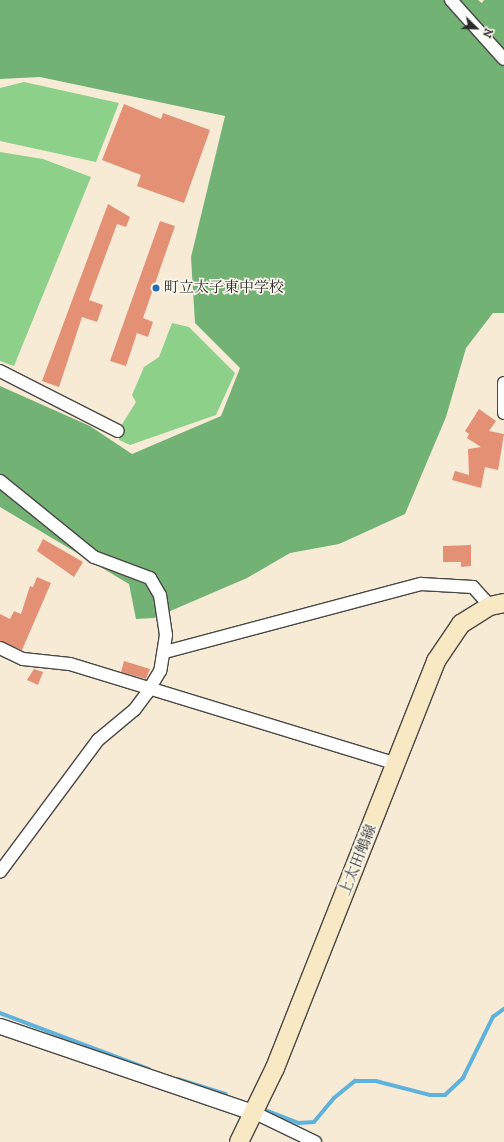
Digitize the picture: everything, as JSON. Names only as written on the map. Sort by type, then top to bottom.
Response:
[{"type":"main road","name":"上太田鵤線","points":[[240,1142],[275,1068],[446,643],[461,624],[497,605]]},
{"type":"street","points":[[451,0],[504,59]]},
{"type":"street","points":[[0,372],[118,431]]},
{"type":"street","points":[[504,383],[504,413]]},
{"type":"street","points":[[0,481],[94,556],[150,578],[160,595],[166,622],[165,652],[160,671],[134,710],[98,740],[0,872]]},
{"type":"street","points":[[165,652],[421,584],[473,587],[497,605]]},
{"type":"street","points":[[0,648],[23,659],[70,664],[397,764]]},
{"type":"street","points":[[0,1026],[253,1112],[315,1142]]},
{"type":"green space","points":[[0,0],[478,0],[482,3],[484,0],[504,0],[504,313],[493,313],[466,348],[446,417],[405,514],[339,544],[290,553],[247,578],[154,618],[136,619],[129,584],[0,507],[0,386],[90,426],[132,454],[221,416],[240,368],[195,323],[191,257],[225,116],[40,77],[0,79]]},
{"type":"green space","points":[[24,82],[119,103],[96,162],[0,141],[0,88]]},
{"type":"green space","points":[[0,152],[43,159],[91,177],[14,366],[0,361]]},
{"type":"green space","points":[[172,323],[189,327],[235,373],[216,415],[130,445],[119,440],[121,426],[136,402],[132,395],[144,367],[159,357]]},
{"type":"building","points":[[124,104],[161,119],[163,113],[210,130],[184,203],[137,186],[141,175],[102,160]]},
{"type":"building","points":[[108,204],[130,217],[126,227],[117,224],[89,300],[103,305],[97,322],[82,317],[59,387],[42,381]]},
{"type":"building","points":[[160,221],[175,226],[143,318],[153,322],[148,337],[137,333],[126,366],[110,361]]},
{"type":"building","points":[[479,409],[496,421],[489,431],[504,434],[498,470],[485,467],[481,488],[452,480],[455,471],[469,475],[468,449],[481,447],[467,438],[469,434],[465,431]]},
{"type":"building","points":[[43,539],[83,562],[74,577],[37,551]]},
{"type":"building","points":[[471,545],[471,566],[461,567],[461,562],[443,562],[443,546]]},
{"type":"building","points":[[37,577],[51,583],[22,650],[0,641],[0,614],[10,619],[14,611],[21,614],[30,586],[33,587]]},
{"type":"building","points":[[124,661],[150,669],[146,679],[121,672]]},
{"type":"building","points":[[34,669],[43,672],[38,685],[27,680]]},
{"type":"waterway","points":[[265,1110],[299,1123],[314,1122],[334,1098],[355,1081],[376,1081],[430,1095],[445,1095],[463,1078],[493,1017],[504,1009]]},
{"type":"waterway","points":[[0,1013],[149,1069]]},
{"type":"waterway","points":[[178,1079],[226,1094]]},
{"type":"place","name":"町立太子東中学校","points":[[156,288]]}]
